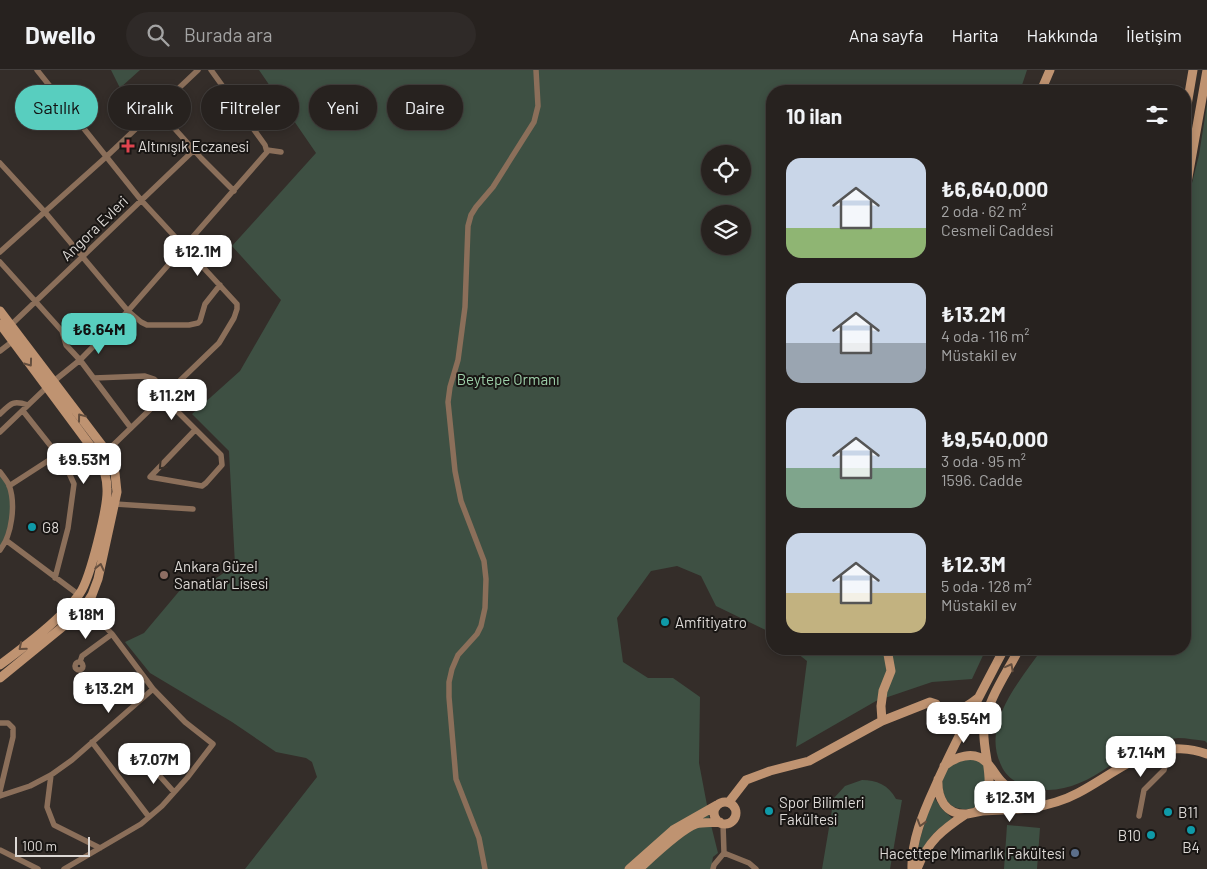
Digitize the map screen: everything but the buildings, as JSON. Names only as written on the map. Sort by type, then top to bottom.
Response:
[{"type":"street","points":[[37,70],[141,200],[236,304],[237,309],[234,318],[218,343],[166,395],[102,454]]},
{"type":"street","points":[[182,85],[198,70]]},
{"type":"street","points":[[210,70],[267,150]]},
{"type":"street","points":[[485,869],[479,838],[456,779],[449,682],[458,655],[478,634],[481,626],[486,579],[484,560],[461,501],[448,402],[450,387],[458,360],[464,313],[468,226],[471,215],[493,187],[534,122],[538,106],[536,70]]},
{"type":"street","points":[[1044,85],[1050,70]]},
{"type":"street","points":[[1190,85],[1193,70]]},
{"type":"street","points":[[1191,160],[1207,70]]},
{"type":"street","points":[[0,252],[135,130]]},
{"type":"street","points":[[176,130],[234,191]]},
{"type":"street","name":"Angora Evleri","points":[[4,329],[37,301],[194,150]]},
{"type":"street","points":[[267,150],[281,152]]},
{"type":"street","points":[[0,432],[51,384],[80,360],[128,311],[234,191],[267,150]]},
{"type":"street","points":[[0,163],[83,256],[128,311],[141,322],[147,325],[189,325],[198,323],[205,304],[220,286]]},
{"type":"street","points":[[0,174],[5,168]]},
{"type":"street","points":[[0,262],[62,331],[66,345],[80,360],[131,428]]},
{"type":"street","points":[[0,311],[4,329],[51,384]]},
{"type":"street","points":[[0,678],[86,606],[96,585],[117,488],[116,478],[102,454],[51,384],[4,329]]},
{"type":"street","points":[[0,351],[13,340]]},
{"type":"street","points":[[94,378],[145,376],[154,379],[195,430],[221,454],[222,465],[202,486],[150,478],[195,430]]},
{"type":"street","points":[[0,414],[14,403],[19,402],[28,406]]},
{"type":"street","points":[[23,411],[65,464],[74,484],[68,528],[55,578]]},
{"type":"street","points":[[0,665],[52,622],[79,595],[88,578],[107,501],[106,476],[102,454]]},
{"type":"street","points":[[9,486],[57,455]]},
{"type":"street","points":[[0,472],[9,486],[12,505],[7,540],[0,550]]},
{"type":"street","points":[[115,504],[193,509]]},
{"type":"street","points":[[7,540],[79,595],[86,606],[112,634],[153,689],[185,722],[213,744],[174,792],[141,824],[64,869]]},
{"type":"street","points":[[80,662],[82,656],[112,634]]},
{"type":"street","points":[[882,721],[883,691],[891,671],[888,655]]},
{"type":"street","points":[[912,869],[913,852],[921,820],[938,779],[1001,655]]},
{"type":"street","points":[[976,812],[984,802],[989,789],[990,771],[987,762],[984,726],[987,714],[995,694],[1016,655]]},
{"type":"street","points":[[0,796],[30,786],[51,775],[72,760],[153,689]]},
{"type":"street","points":[[729,802],[746,780],[770,771],[809,761],[882,721],[930,702],[936,704],[942,712],[950,712],[968,706],[978,698]]},
{"type":"street","points":[[0,723],[8,723],[13,728],[13,737],[0,791]]},
{"type":"street","points":[[92,742],[149,817]]},
{"type":"street","points":[[938,779],[938,794],[943,804],[955,813],[1012,811],[1064,800],[1153,752],[1170,748],[1192,750],[1207,754]]},
{"type":"street","points":[[1139,816],[1144,790],[1164,770],[1170,748]]},
{"type":"street","points":[[944,766],[956,758],[976,757],[987,762],[1001,782],[1010,790],[1039,806]]},
{"type":"street","points":[[150,764],[174,792]]},
{"type":"street","points":[[51,775],[46,807],[54,825],[100,848]]},
{"type":"street","points":[[630,869],[673,830],[722,802],[729,802],[735,807],[735,818],[730,822],[696,824],[672,840],[639,869]]},
{"type":"street","points":[[713,869],[724,853],[722,823],[714,814],[717,805]]},
{"type":"street","points":[[917,869],[923,854],[934,839],[945,828],[966,814]]},
{"type":"street","points":[[0,850],[38,869]]},
{"type":"street","points":[[724,853],[749,863],[756,869]]},
{"type":"green space","points":[[111,70],[140,70],[123,85],[118,85]]},
{"type":"green space","name":"Beytepe Ormanı","points":[[259,70],[1027,70],[1022,85],[766,85],[766,630],[716,606],[701,576],[677,566],[651,571],[617,618],[623,662],[648,678],[673,678],[700,697],[699,763],[718,853],[713,857],[711,869],[245,869],[317,777],[312,762],[306,758],[276,752],[232,722],[150,673],[125,642],[144,633],[181,589],[205,586],[235,565],[229,451],[192,414],[240,371],[281,300],[232,246],[316,153],[299,128],[299,85],[269,85]]},
{"type":"green space","points":[[1207,104],[1207,743],[1205,741],[1185,738],[1167,740],[1134,751],[1080,783],[1050,790],[1029,787],[1012,779],[1003,769],[996,749],[996,734],[999,718],[1006,703],[1038,655],[1191,655],[1191,187],[1199,155]]},
{"type":"green space","points":[[0,472],[10,492],[12,511],[11,520],[0,550]]},
{"type":"green space","points":[[800,655],[983,655],[972,679],[932,682],[876,701],[796,747],[807,661]]},
{"type":"green space","points":[[972,759],[981,762],[984,767],[983,792],[976,807],[962,809],[950,804],[945,797],[942,787],[943,776],[945,771],[953,764]]},
{"type":"green space","points":[[862,780],[882,784],[890,790],[896,799],[902,800],[890,869],[822,869],[834,798],[845,786]]},
{"type":"green space","points":[[994,785],[999,785],[1007,793],[1025,804],[996,808],[985,807]]},
{"type":"green space","points":[[933,796],[942,809],[953,819],[931,837],[917,863],[915,862],[920,839]]},
{"type":"green space","points":[[1007,825],[1040,828],[1037,869],[1004,869]]},
{"type":"place","name":"Altınışık Eczanesi","points":[[128,146]]},
{"type":"place","name":"G8","points":[[32,527]]},
{"type":"place","name":"Ankara Güzel Sanatlar Lisesi","points":[[164,575]]},
{"type":"place","name":"Amfitiyatro","points":[[665,622]]},
{"type":"place","name":"Spor Bilimleri Fakültesi","points":[[769,811]]},
{"type":"place","name":"B11","points":[[1168,812]]},
{"type":"place","name":"B4","points":[[1191,830]]},
{"type":"place","name":"B10","points":[[1151,835]]},
{"type":"place","name":"Hacettepe Mimarlık Fakültesi","points":[[1075,853]]}]
